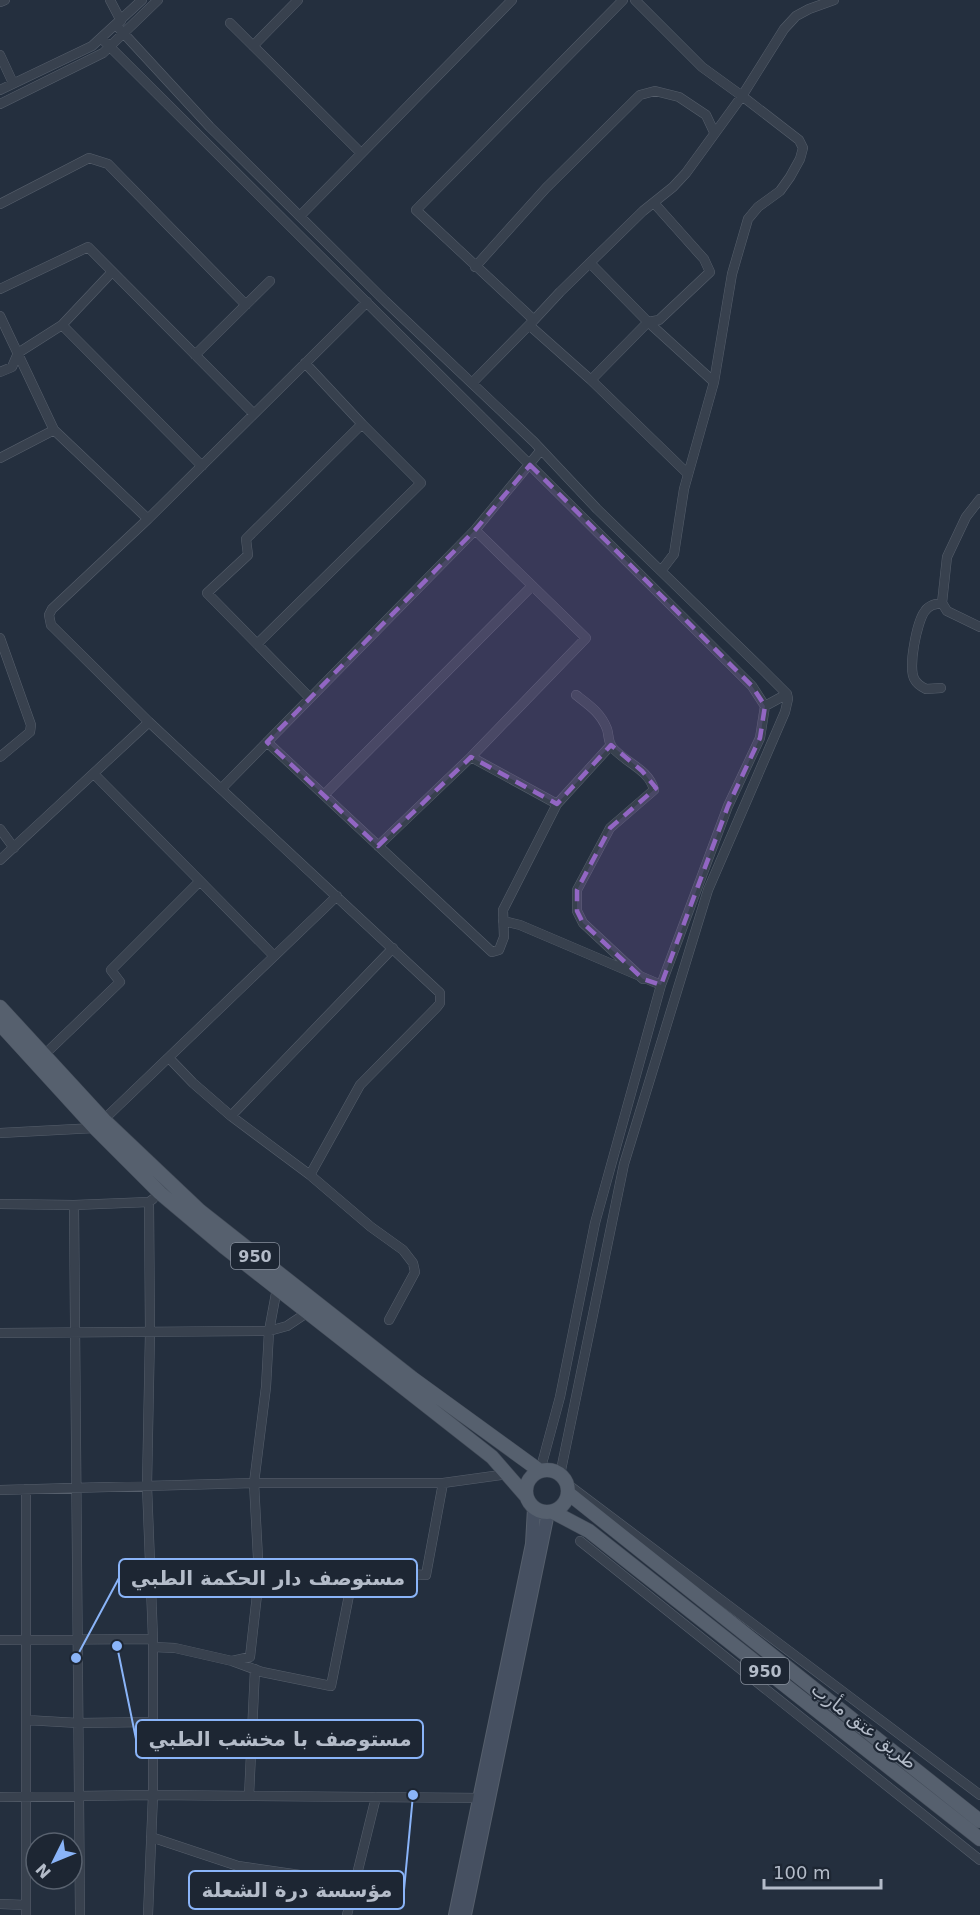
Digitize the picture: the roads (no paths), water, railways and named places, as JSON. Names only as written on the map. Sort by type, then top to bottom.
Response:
[{"type":"main road","name":"950","points":[[0,1007],[44,1055],[99,1124],[160,1193],[540,1471]]},
{"type":"main road","name":"950","points":[[0,1024],[99,1124],[200,1211],[280,1283],[308,1312],[492,1457],[526,1496]]},
{"type":"main road","points":[[455,1915],[485,1798],[551,1512],[565,1502],[565,1483],[550,1471],[540,1471],[528,1481],[526,1496],[534,1508],[532,1544],[485,1798],[465,1915]]},
{"type":"main road","name":"طريق عتق مأرب","points":[[565,1483],[980,1821]]},
{"type":"main road","points":[[534,1508],[551,1512]]},
{"type":"main road","name":"طريق عتق مأرب","points":[[551,1512],[590,1531],[980,1839]]},
{"type":"street","points":[[0,2],[5,0]]},
{"type":"street","points":[[110,0],[124,34],[210,127],[369,285],[473,382],[597,509],[787,694],[785,712],[708,890],[624,1164],[565,1483],[980,1795]]},
{"type":"street","points":[[0,90],[92,46],[142,0]]},
{"type":"street","points":[[0,104],[103,53],[158,0]]},
{"type":"street","points":[[253,46],[298,0]]},
{"type":"street","points":[[300,216],[512,0]]},
{"type":"street","points":[[622,0],[416,210],[688,474]]},
{"type":"street","points":[[635,0],[702,68],[798,140],[802,148],[800,159],[780,191],[758,207],[748,219],[732,274],[714,382],[684,489],[674,554],[661,570]]},
{"type":"street","points":[[473,382],[590,263],[686,173],[742,96],[784,28],[796,16],[834,0]]},
{"type":"street","points":[[230,23],[361,153]]},
{"type":"street","points":[[102,39],[752,686],[765,706],[760,738],[728,806],[661,985],[595,1222],[560,1397],[540,1471]]},
{"type":"street","points":[[0,55],[13,83]]},
{"type":"street","points":[[475,267],[546,188],[639,94],[655,91],[679,97],[706,115],[714,132]]},
{"type":"street","points":[[0,204],[89,158],[108,164],[246,305]]},
{"type":"street","points":[[591,380],[648,322],[659,320],[711,272],[704,259],[654,203]]},
{"type":"street","points":[[0,289],[88,247],[254,414]]},
{"type":"street","points":[[590,263],[648,322],[714,382]]},
{"type":"street","points":[[0,372],[12,367],[18,353],[62,325],[112,272]]},
{"type":"street","points":[[195,354],[270,281]]},
{"type":"street","points":[[310,1176],[360,1085],[440,1003],[440,993],[149,722],[48,620],[52,609],[148,519],[305,363],[364,299],[369,285]]},
{"type":"street","points":[[0,316],[54,430],[148,519]]},
{"type":"street","points":[[62,325],[202,466]]},
{"type":"street","points":[[257,644],[421,483],[305,363]]},
{"type":"street","points":[[310,698],[207,593],[248,555],[246,539],[362,424]]},
{"type":"street","points":[[0,459],[54,430]]},
{"type":"street","points":[[221,789],[475,530],[541,450]]},
{"type":"street","points":[[980,500],[966,517],[947,557],[942,603],[947,611],[980,627]]},
{"type":"street","points":[[586,520],[597,509]]},
{"type":"street","points":[[378,846],[471,757],[586,638],[475,530]]},
{"type":"street","points":[[324,795],[532,586]]},
{"type":"street","points":[[941,688],[926,689],[914,680],[911,668],[919,624],[925,611],[932,605],[942,603]]},
{"type":"street","points":[[684,618],[696,605]]},
{"type":"street","points":[[0,638],[31,725],[30,732],[0,757]]},
{"type":"street","points":[[765,706],[787,694]]},
{"type":"street","points":[[576,695],[597,712],[607,728],[611,745],[642,771],[653,785],[654,790],[610,828],[577,890],[577,911],[583,923],[643,979]]},
{"type":"street","points":[[0,860],[149,722]]},
{"type":"street","points":[[267,742],[492,952],[499,950],[504,937],[503,910],[557,804],[611,745]]},
{"type":"street","points":[[471,757],[557,804]]},
{"type":"street","points":[[94,774],[274,956]]},
{"type":"street","points":[[0,829],[14,848]]},
{"type":"street","points":[[44,1055],[120,982],[111,970],[200,881]]},
{"type":"street","points":[[0,1133],[99,1124],[337,896]]},
{"type":"street","points":[[503,921],[520,925],[661,985]]},
{"type":"street","points":[[231,1116],[393,948]]},
{"type":"street","points":[[667,974],[681,979]]},
{"type":"street","points":[[169,1058],[193,1083],[231,1116],[403,1250],[413,1263],[415,1272],[389,1320]]},
{"type":"street","points":[[0,1204],[74,1205],[148,1202],[160,1193]]},
{"type":"street","points":[[148,1202],[150,1332],[147,1486],[153,1643],[153,1795],[148,1915]]},
{"type":"street","points":[[74,1205],[80,1915]]},
{"type":"street","points":[[232,1661],[250,1657],[260,1577],[254,1483],[266,1387],[269,1331],[280,1283]]},
{"type":"street","points":[[0,1333],[269,1331],[287,1326],[308,1312]]},
{"type":"street","points":[[0,1490],[254,1483],[443,1483],[508,1474]]},
{"type":"street","points":[[0,1640],[78,1638],[153,1643],[331,1686],[352,1580],[369,1572],[426,1575],[443,1483]]},
{"type":"street","points":[[0,1904],[26,1910],[26,1489]]},
{"type":"street","points":[[580,1541],[980,1860]]},
{"type":"street","points":[[249,1796],[255,1669]]},
{"type":"street","points":[[26,1720],[78,1723],[153,1722]]},
{"type":"street","points":[[0,1797],[153,1795],[485,1798]]},
{"type":"street","points":[[347,1915],[376,1797]]},
{"type":"street","points":[[151,1837],[238,1866],[355,1883]]},
{"type":"place","name":"مستوصف با مخشب الطبي","points":[[117,1646]]},
{"type":"place","name":"مستوصف دار الحكمة الطبي","points":[[76,1658]]},
{"type":"place","name":"مؤسسة درة الشعلة","points":[[413,1795]]}]
